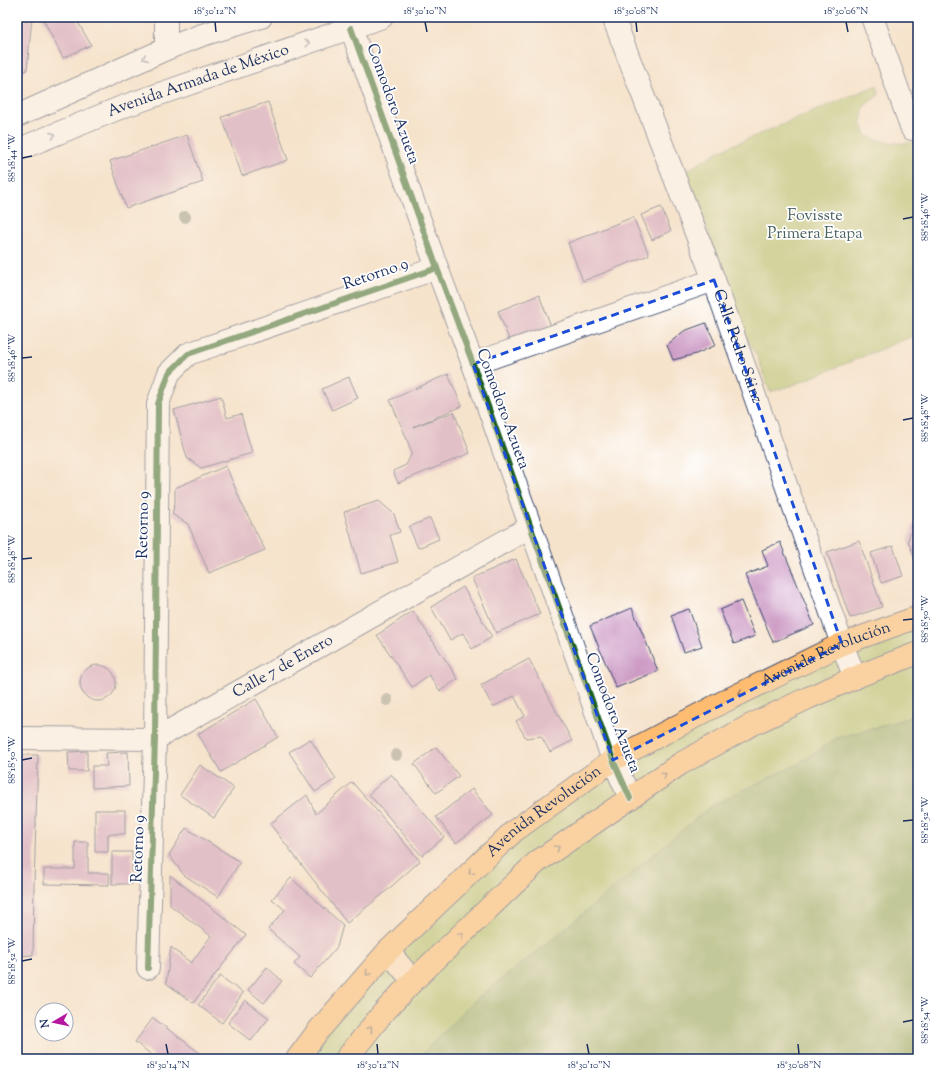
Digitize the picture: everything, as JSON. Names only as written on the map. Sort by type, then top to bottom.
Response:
[{"type":"main road","name":"Avenida Revolución","points":[[296,1059],[318,1031],[388,951],[514,831],[613,760],[721,703],[842,644],[918,617]]},
{"type":"main road","name":"Avenida Revolución","points":[[346,1059],[383,1013],[413,981],[537,862],[680,764],[751,725],[808,698],[918,653]]},
{"type":"main road","points":[[388,951],[413,981]]},
{"type":"street","points":[[166,17],[166,49]]},
{"type":"street","points":[[17,116],[166,49],[202,26],[261,17]]},
{"type":"street","name":"Avenida Armada de México","points":[[17,150],[122,107],[382,17]]},
{"type":"street","name":"Calle Pedro Sáinz","points":[[613,17],[714,280],[855,678]]},
{"type":"street","points":[[872,17],[912,129]]},
{"type":"street","name":"Comodoro Azueta","points":[[351,28],[473,364],[613,760],[630,798]]},
{"type":"street","name":"Retorno 9","points":[[148,968],[155,739],[158,404],[169,373],[188,354],[437,268]]},
{"type":"street","points":[[473,364],[714,280]]},
{"type":"street","name":"Calle 7 de Enero","points":[[17,738],[155,739],[530,527]]},
{"type":"highlighted area","points":[[714,280],[842,644],[613,760],[473,364]]},
{"type":"green space","name":"Fovisste Primera Etapa","points":[[877,85],[879,95],[864,106],[861,123],[867,136],[880,141],[892,143],[918,142],[918,334],[793,385],[770,392],[758,358],[744,334],[702,214],[685,172],[721,150]]},
{"type":"green space","points":[[918,617],[918,714],[879,727],[837,738],[798,764],[583,914],[471,1004],[419,1059],[303,1059],[476,851],[766,674]]},
{"type":"green space","points":[[918,714],[918,1059],[419,1059],[471,1004],[583,914],[712,805],[798,764],[837,738],[879,727]]},
{"type":"building","points":[[17,17],[32,17],[27,70],[17,74]]},
{"type":"building","points":[[42,17],[75,17],[91,45],[63,58]]},
{"type":"building","points":[[268,102],[288,160],[242,176],[222,117]]},
{"type":"building","points":[[187,135],[203,182],[126,208],[110,161]]},
{"type":"building","points":[[661,207],[671,231],[652,240],[641,215]]},
{"type":"building","points":[[633,217],[649,255],[583,281],[568,243]]},
{"type":"building","points":[[539,295],[551,326],[510,342],[498,311]]},
{"type":"building","points":[[706,323],[716,345],[696,354],[673,360],[667,345],[684,331]]},
{"type":"building","points":[[448,374],[462,406],[413,427],[454,412],[470,453],[398,483],[393,471],[406,465],[412,453],[390,400]]},
{"type":"building","points":[[349,377],[358,398],[332,410],[322,389]]},
{"type":"building","points":[[221,396],[227,418],[241,414],[252,453],[201,468],[187,458],[174,410]]},
{"type":"building","points":[[226,466],[241,502],[265,550],[209,573],[188,524],[172,514],[175,503],[175,488]]},
{"type":"building","points":[[379,501],[394,514],[400,532],[390,535],[398,562],[361,573],[344,512]]},
{"type":"building","points":[[430,518],[439,539],[418,548],[409,527]]},
{"type":"building","points":[[916,519],[918,519],[918,567],[908,541],[912,526]]},
{"type":"building","points":[[859,541],[882,607],[850,618],[827,552]]},
{"type":"building","points":[[780,542],[814,625],[773,642],[745,575],[768,566],[762,550]]},
{"type":"building","points":[[893,546],[903,576],[881,583],[871,553]]},
{"type":"building","points":[[516,559],[540,614],[496,633],[472,578]]},
{"type":"building","points":[[463,587],[492,637],[472,649],[463,633],[450,640],[431,607]]},
{"type":"building","points":[[741,601],[755,636],[734,644],[720,610]]},
{"type":"building","points":[[632,608],[658,671],[616,688],[590,626]]},
{"type":"building","points":[[689,609],[702,646],[684,652],[671,615]]},
{"type":"building","points":[[413,611],[458,679],[440,691],[429,675],[412,687],[377,635]]},
{"type":"building","points":[[529,659],[572,741],[550,752],[541,736],[526,738],[516,721],[525,716],[514,696],[493,707],[481,685]]},
{"type":"building","points":[[98,665],[108,668],[113,673],[116,683],[113,693],[108,698],[98,701],[88,698],[83,693],[80,683],[83,673],[88,668]]},
{"type":"building","points":[[256,699],[278,737],[221,772],[198,734]]},
{"type":"building","points":[[310,739],[336,779],[315,792],[289,752]]},
{"type":"building","points":[[436,747],[459,776],[436,793],[414,764]]},
{"type":"building","points":[[87,751],[87,771],[69,771],[68,752]]},
{"type":"building","points":[[128,752],[129,786],[92,788],[92,766],[107,766],[106,753]]},
{"type":"building","points":[[17,755],[38,755],[33,955],[17,956]]},
{"type":"building","points":[[200,765],[234,788],[214,818],[180,795]]},
{"type":"building","points":[[391,774],[444,837],[422,856],[369,794]]},
{"type":"building","points":[[352,782],[420,861],[347,923],[270,824],[307,795],[316,814]]},
{"type":"building","points":[[472,789],[493,815],[456,843],[436,817]]},
{"type":"building","points":[[95,810],[125,810],[125,834],[108,834],[108,852],[95,852]]},
{"type":"building","points":[[186,828],[240,862],[218,897],[184,875],[169,855]]},
{"type":"building","points":[[75,842],[88,842],[88,873],[109,873],[109,885],[44,884],[44,869],[75,869]]},
{"type":"building","points":[[112,852],[132,852],[132,884],[112,884]]},
{"type":"building","points":[[170,875],[246,935],[193,1003],[166,983],[171,947],[191,963],[211,936],[170,905]]},
{"type":"building","points":[[291,878],[343,925],[337,947],[310,978],[294,964],[300,957],[268,929],[285,910],[272,899]]},
{"type":"building","points":[[267,967],[282,981],[264,1003],[248,990]]},
{"type":"building","points":[[220,976],[243,993],[222,1023],[198,1005]]},
{"type":"building","points":[[245,1000],[269,1018],[251,1041],[228,1023]]},
{"type":"building","points":[[153,1018],[208,1059],[157,1059],[135,1042]]},
{"type":"cycle path","points":[[351,28],[473,364],[613,760],[630,798]]},
{"type":"cycle path","points":[[148,968],[155,739],[158,404],[169,373],[188,354],[437,268]]}]
